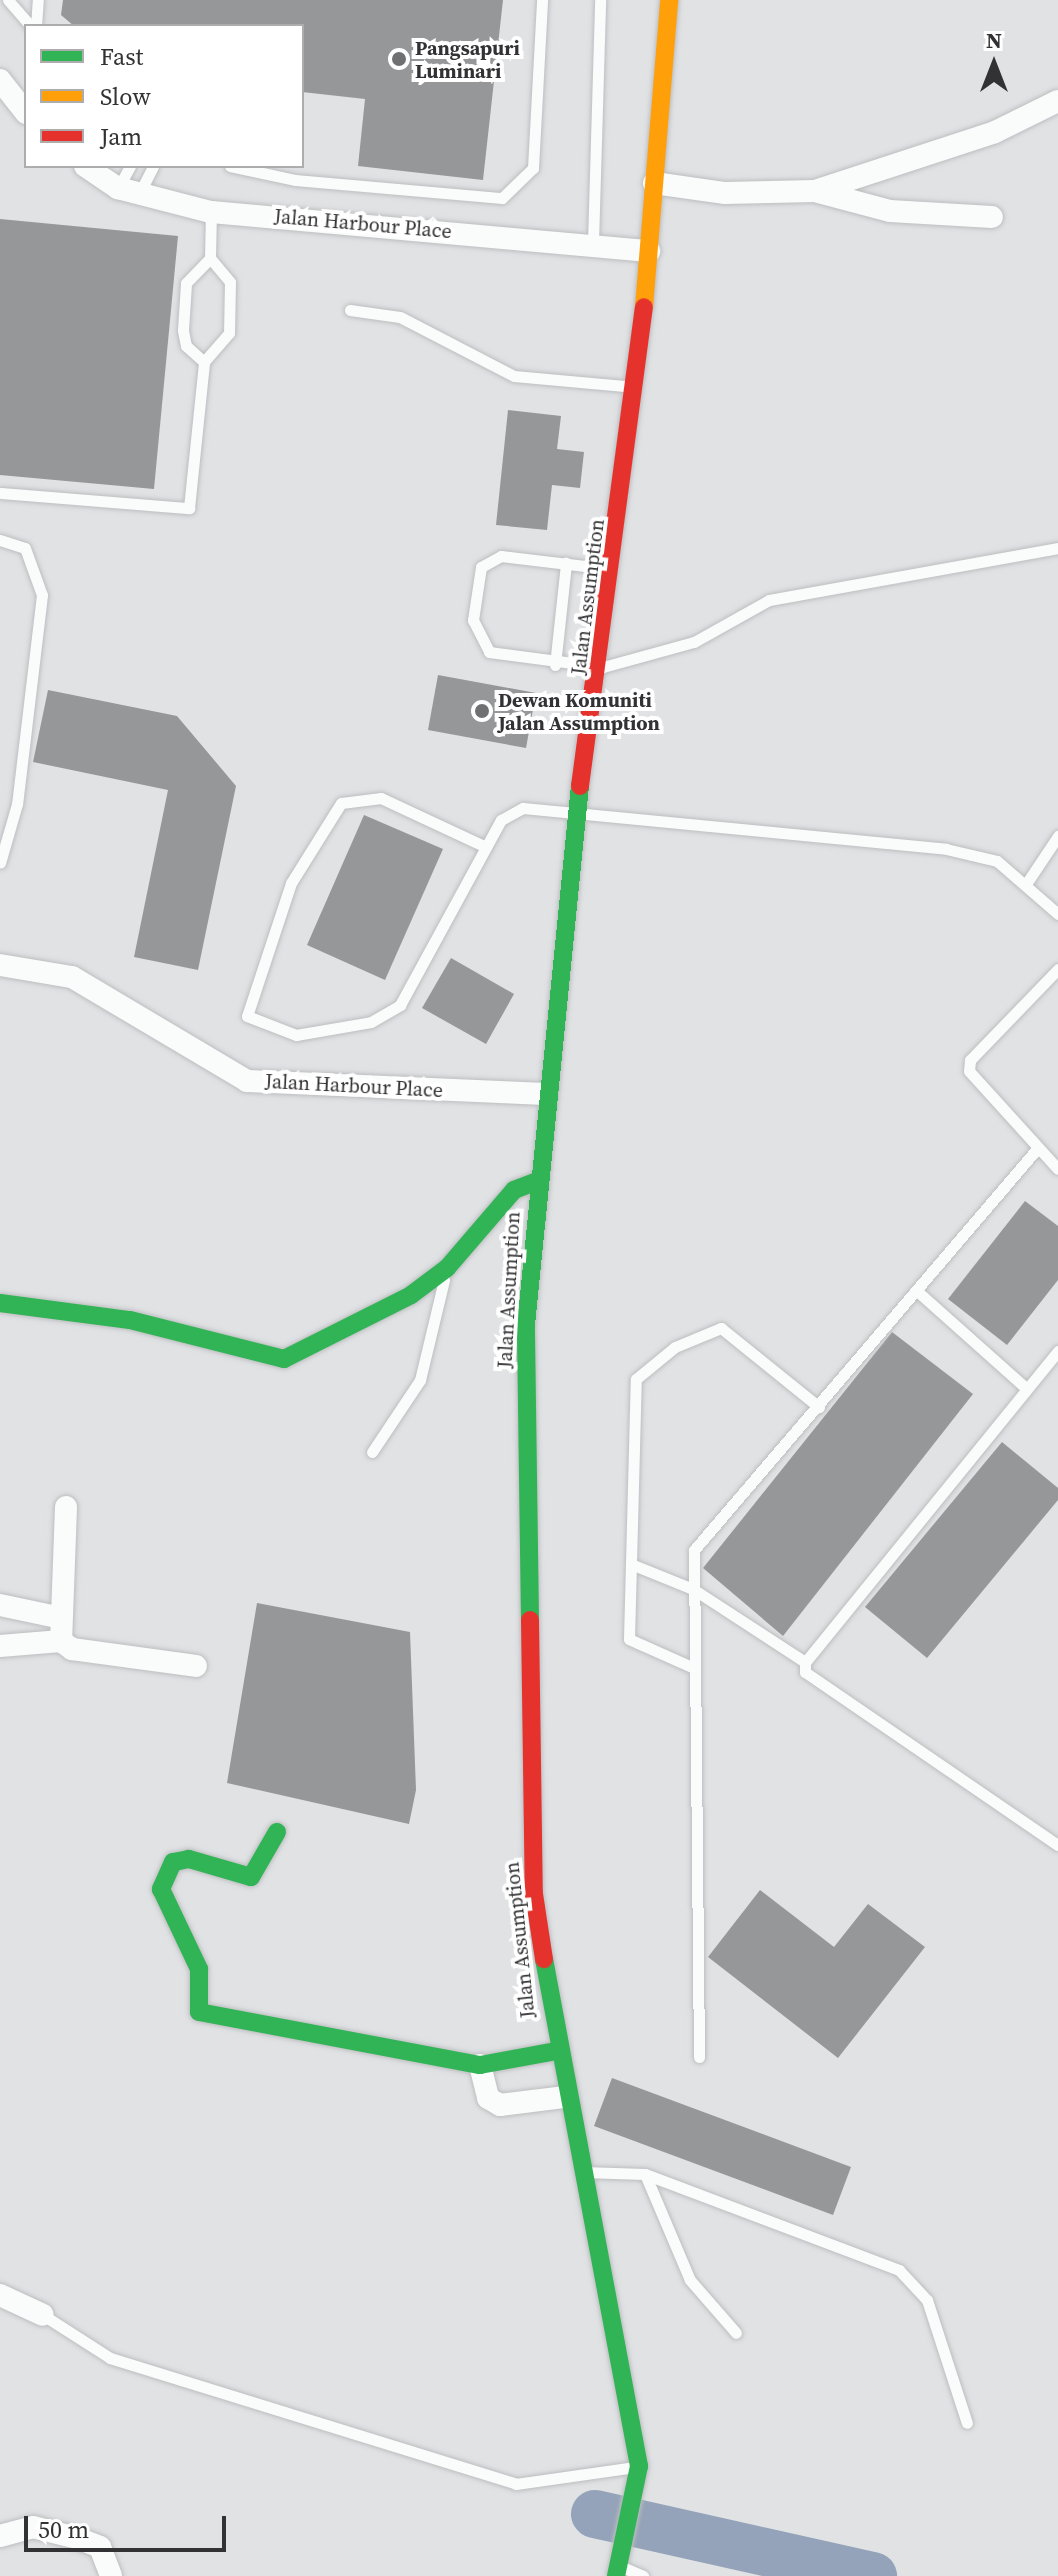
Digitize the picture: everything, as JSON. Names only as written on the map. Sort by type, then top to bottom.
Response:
[{"type":"street","name":"Jalan Assumption","points":[[618,2571],[629,2540],[637,2500],[639,2466],[564,2097],[534,1894],[526,1662],[526,1325],[546,1094],[577,809],[603,667],[637,387],[669,0]]},
{"type":"street","points":[[0,80],[24,110]]},
{"type":"street","points":[[815,191],[995,132],[1058,101]]},
{"type":"street","name":"Jalan Harbour Place","points":[[88,168],[118,188],[211,212],[593,242],[649,251]]},
{"type":"street","points":[[654,183],[725,193],[815,191],[890,211],[992,217]]},
{"type":"street","name":"Jalan Harbour Place","points":[[0,965],[72,977],[247,1081],[546,1094]]},
{"type":"street","points":[[0,1303],[130,1320],[284,1359],[360,1326],[447,1268],[514,1190],[538,1181]]},
{"type":"street","points":[[61,1641],[57,1617],[66,1507]]},
{"type":"street","points":[[0,1605],[57,1617]]},
{"type":"street","points":[[0,1646],[61,1641],[72,1649],[196,1666]]},
{"type":"street","points":[[277,1832],[251,1877],[189,1859],[173,1862],[161,1889],[199,1969],[199,2012],[480,2065],[556,2051]]},
{"type":"street","points":[[480,2065],[488,2098],[500,2105],[564,2097]]},
{"type":"street","points":[[0,2295],[43,2315]]},
{"type":"street","points":[[0,2536],[33,2527],[77,2538],[100,2547],[111,2576]]},
{"type":"lane","points":[[8,0],[31,24]]},
{"type":"lane","points":[[33,24],[38,0]]},
{"type":"lane","points":[[239,168],[295,180],[502,198],[533,168],[542,0]]},
{"type":"lane","points":[[593,242],[600,0]]},
{"type":"lane","points":[[118,188],[129,168]]},
{"type":"lane","points":[[140,192],[152,168]]},
{"type":"lane","points":[[1,493],[189,508],[204,362],[229,333],[230,282],[210,258],[211,212]]},
{"type":"lane","points":[[204,362],[186,346],[185,299],[194,270],[210,258]]},
{"type":"lane","points":[[350,310],[400,317],[514,376],[637,387]]},
{"type":"lane","points":[[0,540],[25,548],[42,595],[17,804],[0,863]]},
{"type":"lane","points":[[615,570],[501,556],[481,567],[473,620],[489,652],[555,665],[603,667],[694,642],[769,600],[1058,548]]},
{"type":"lane","points":[[555,665],[566,563]]},
{"type":"lane","points":[[486,847],[381,798],[341,803],[291,883],[247,1016],[296,1035],[371,1022],[400,1005],[501,820],[523,808],[577,809],[946,849],[997,861],[1058,914]]},
{"type":"lane","points":[[1026,884],[1058,836]]},
{"type":"lane","points":[[1058,969],[970,1060],[976,1080],[1036,1150],[1058,1169]]},
{"type":"lane","points":[[699,2057],[694,1550],[1036,1150]]},
{"type":"lane","points":[[372,1452],[420,1380],[447,1268]]},
{"type":"lane","points":[[917,1291],[1026,1388]]},
{"type":"lane","points":[[694,1668],[629,1639],[636,1379],[646,1366],[721,1328],[819,1407]]},
{"type":"lane","points":[[1058,1351],[805,1662],[805,1672],[1058,1845]]},
{"type":"lane","points":[[631,1564],[693,1589],[805,1662]]},
{"type":"lane","points":[[579,2172],[645,2174],[899,2270],[927,2300],[967,2423]]},
{"type":"lane","points":[[645,2174],[690,2280],[736,2333]]},
{"type":"lane","points":[[43,2315],[110,2358],[516,2484],[639,2466]]},
{"type":"lane","points":[[618,2571],[643,2576]]},
{"type":"building","name":"Pangsapuri Luminari","points":[[63,0],[503,0],[483,180],[358,166],[365,99],[304,92],[304,24],[72,24],[61,15]]},
{"type":"building","points":[[0,219],[178,236],[154,489],[0,475]]},
{"type":"building","points":[[508,410],[561,416],[557,449],[584,452],[580,488],[552,485],[547,530],[496,525]]},
{"type":"building","name":"Dewan Komuniti Jalan Assumption","points":[[438,675],[536,693],[526,748],[428,730]]},
{"type":"building","points":[[48,690],[177,716],[236,786],[198,970],[134,957],[168,790],[33,762]]},
{"type":"building","points":[[364,815],[443,849],[385,980],[307,945]]},
{"type":"building","points":[[451,958],[514,994],[486,1044],[422,1008]]},
{"type":"building","points":[[1025,1201],[1058,1226],[1058,1280],[1007,1345],[948,1299]]},
{"type":"building","points":[[892,1332],[973,1394],[783,1636],[703,1568]]},
{"type":"building","points":[[1002,1442],[1058,1488],[1058,1500],[927,1658],[865,1607]]},
{"type":"building","points":[[257,1603],[410,1632],[416,1790],[409,1824],[227,1783]]},
{"type":"building","points":[[760,1890],[834,1947],[868,1904],[925,1947],[838,2058],[708,1957]]},
{"type":"building","points":[[612,2078],[851,2167],[833,2215],[594,2126]]},
{"type":"waterway","points":[[595,2514],[873,2576]]},
{"type":"traffic: fast","points":[[530,1620],[526,1325],[580,786]]},
{"type":"traffic: fast","points":[[0,1303],[130,1320],[284,1359],[411,1295],[447,1268],[514,1190],[538,1181]]},
{"type":"traffic: fast","points":[[277,1832],[251,1877],[189,1859],[173,1862],[161,1889],[199,1969],[199,2012],[480,2065],[556,2051]]},
{"type":"traffic: fast","points":[[544,1959],[639,2466],[616,2576]]},
{"type":"traffic: slow","points":[[644,307],[669,0]]},
{"type":"traffic: jam","points":[[580,786],[644,307]]},
{"type":"traffic: jam","points":[[530,1620],[534,1894],[544,1959]]},
{"type":"place","name":"Pangsapuri Luminari","points":[[399,59]]},
{"type":"place","name":"Dewan Komuniti Jalan Assumption","points":[[482,711]]}]
